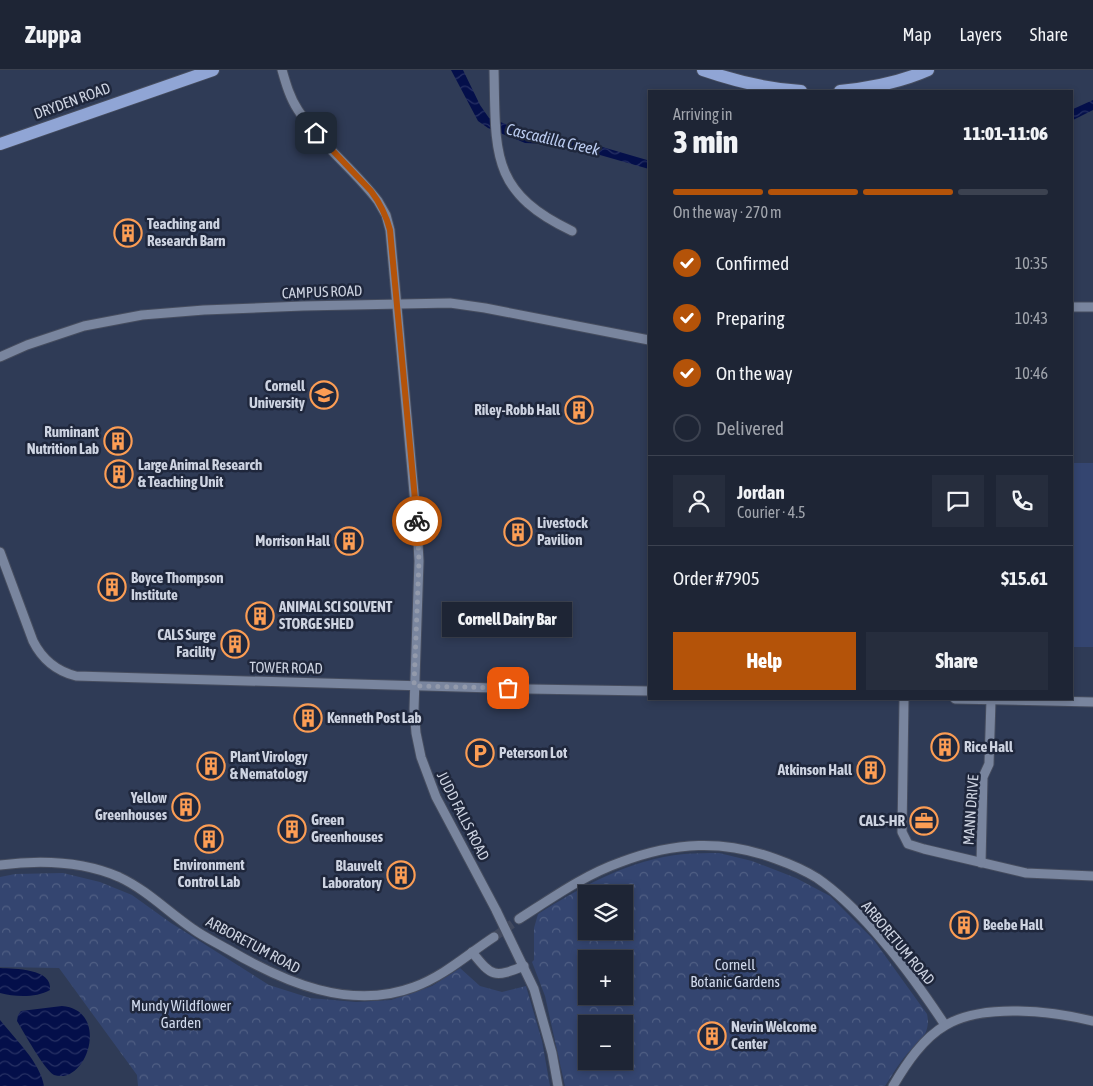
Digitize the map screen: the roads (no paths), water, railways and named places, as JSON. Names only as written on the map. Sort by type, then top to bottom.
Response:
[{"type":"main road","name":"DRYDEN ROAD","points":[[0,144],[213,70]]},
{"type":"main road","points":[[702,70],[777,90]]},
{"type":"main road","points":[[848,90],[892,82],[928,70]]},
{"type":"street","name":"JUDD FALLS ROAD","points":[[282,70],[290,95],[308,125],[371,191],[386,215],[393,246],[418,543],[419,561],[414,686],[416,733],[421,757],[429,780],[534,989],[552,1053],[558,1086]]},
{"type":"street","points":[[494,70],[497,141],[502,168],[515,191],[526,202],[557,224],[572,231]]},
{"type":"street","name":"CAMPUS ROAD","points":[[0,357],[27,345],[84,326],[142,315],[204,310],[397,304],[450,303],[648,340]]},
{"type":"street","points":[[1073,307],[1093,307]]},
{"type":"street","name":"TOWER ROAD","points":[[0,552],[33,641],[39,652],[55,667],[68,674],[100,678],[648,691]]},
{"type":"street","name":"MANN DRIVE","points":[[904,700],[902,832],[908,844],[917,848],[1026,873],[1093,876]]},
{"type":"street","points":[[992,700],[1093,702]]},
{"type":"street","name":"MANN DRIVE","points":[[981,863],[983,777],[989,764],[992,700]]},
{"type":"street","name":"ARBORETUM ROAD","points":[[520,920],[566,888],[590,875],[621,861],[654,851],[700,844],[723,845],[756,852],[788,864],[817,878],[854,909],[897,959],[945,1026]]},
{"type":"street","name":"ARBORETUM ROAD","points":[[0,866],[26,863],[65,864],[102,871],[119,877],[156,899],[195,930],[250,963],[292,982],[323,991],[373,996],[401,992],[440,975],[494,937]]},
{"type":"street","points":[[472,952],[484,968],[496,974],[503,974],[524,966]]},
{"type":"street","points":[[893,1086],[920,1048],[945,1026],[980,1014],[1002,1011],[1042,1013],[1093,1022]]},
{"type":"water","name":"Cascadilla Creek","points":[[451,70],[463,70],[480,105],[489,118],[526,131],[599,146],[647,160],[648,169],[570,148],[549,144],[525,143],[488,128],[478,121]]},
{"type":"water","points":[[1093,100],[1093,110],[1073,120],[1073,109]]},
{"type":"water","points":[[0,968],[31,971],[39,974],[45,977],[49,983],[50,990],[44,993],[25,996],[0,993]]},
{"type":"water","points":[[62,1006],[77,1011],[86,1020],[90,1032],[89,1046],[84,1059],[76,1069],[66,1075],[54,1075],[40,1058],[17,1021],[21,1011]]},
{"type":"water","points":[[0,1020],[38,1068],[44,1086],[0,1086]]},
{"type":"tunnel","points":[[494,937],[519,919]]},
{"type":"place","name":"Teaching and Research Barn","points":[[128,233]]},
{"type":"place","name":"Cornell University","points":[[324,395]]},
{"type":"place","name":"Riley-Robb Hall","points":[[579,410]]},
{"type":"place","name":"Ruminant Nutrition Lab","points":[[118,441]]},
{"type":"place","name":"Large Animal Research & Teaching Unit","points":[[119,474]]},
{"type":"place","name":"Livestock Pavilion","points":[[518,532]]},
{"type":"place","name":"Morrison Hall","points":[[349,541]]},
{"type":"place","name":"Boyce Thompson Institute","points":[[112,587]]},
{"type":"place","name":"ANIMAL SCI SOLVENT STORGE SHED","points":[[260,616]]},
{"type":"place","name":"CALS Surge Facility","points":[[235,644]]},
{"type":"place","name":"Cornell Dairy Bar","points":[[508,688]]},
{"type":"place","name":"Kenneth Post Lab","points":[[308,718]]},
{"type":"place","name":"Rice Hall","points":[[945,747]]},
{"type":"place","name":"Peterson Lot","points":[[480,753]]},
{"type":"place","name":"Plant Virology & Nematology","points":[[211,766]]},
{"type":"place","name":"Atkinson Hall","points":[[871,770]]},
{"type":"place","name":"Yellow Greenhouses","points":[[186,807]]},
{"type":"place","name":"CALS-HR","points":[[924,821]]},
{"type":"place","name":"Green Greenhouses","points":[[292,829]]},
{"type":"place","name":"Environment Control Lab","points":[[209,839]]},
{"type":"place","name":"Blauvelt Laboratory","points":[[401,875]]},
{"type":"place","name":"Beebe Hall","points":[[964,925]]},
{"type":"place","name":"Nevin Welcome Center","points":[[712,1036]]},
{"type":"park label","name":"Cornell Botanic Gardens","points":[[735,974]]},
{"type":"park label","name":"Mundy Wildflower Garden","points":[[181,1014]]}]
